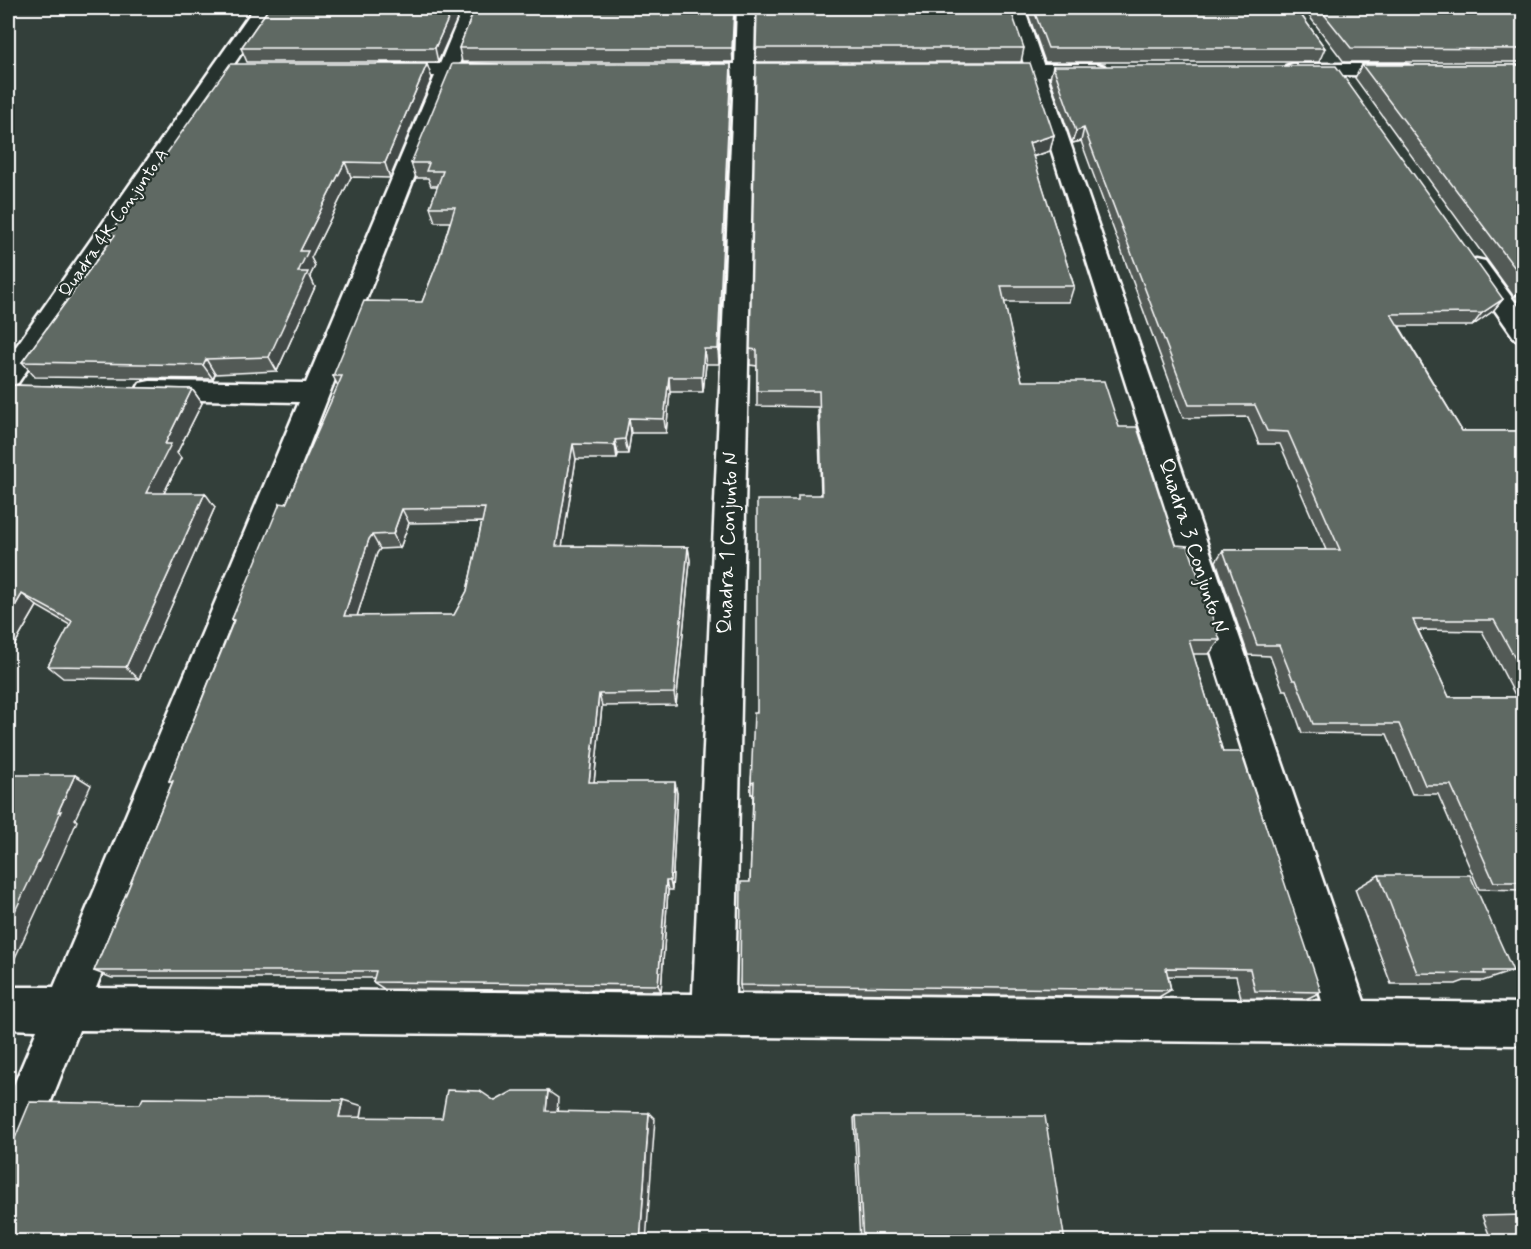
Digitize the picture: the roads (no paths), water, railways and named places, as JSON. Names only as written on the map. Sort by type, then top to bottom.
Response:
[{"type":"street","name":"Quadra 4K Conjunto A","points":[[15,384],[263,8]]},
{"type":"street","points":[[8,1153],[472,8]]},
{"type":"street","name":"Quadra 1 Conjunto N","points":[[713,1016],[746,8]]},
{"type":"street","name":"Quadra 3 Conjunto N","points":[[1015,8],[1350,1022]]},
{"type":"street","points":[[1279,70],[1330,61],[1418,70]]},
{"type":"street","points":[[1330,61],[1350,90]]},
{"type":"street","points":[[220,70],[244,70]]},
{"type":"street","points":[[363,70],[518,70]]},
{"type":"street","points":[[672,70],[814,70]]},
{"type":"street","points":[[966,70],[1117,70]]},
{"type":"street","points":[[1461,245],[1524,333]]},
{"type":"street","points":[[126,390],[316,393]]},
{"type":"street","points":[[8,1008],[1524,1024]]}]
